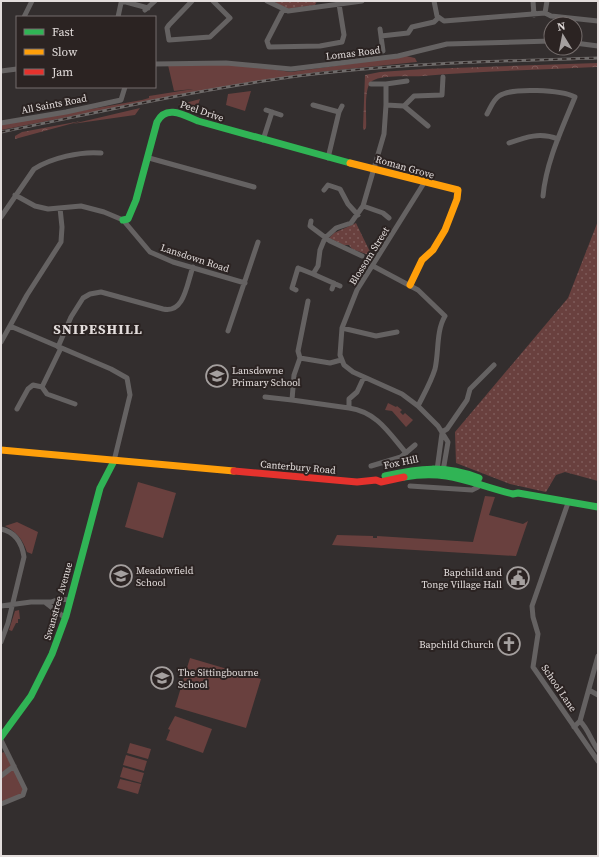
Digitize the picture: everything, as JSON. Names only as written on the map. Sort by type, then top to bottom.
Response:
[{"type":"street","points":[[24,16],[32,1]]},
{"type":"street","points":[[118,16],[121,3],[126,2],[146,9],[155,1]]},
{"type":"street","points":[[192,1],[167,28],[169,40],[210,36],[216,32],[230,18],[213,1]]},
{"type":"street","points":[[267,1],[284,10],[298,11],[362,1]]},
{"type":"street","points":[[434,1],[438,18]]},
{"type":"street","points":[[533,1],[534,15]]},
{"type":"street","points":[[545,13],[547,1]]},
{"type":"street","points":[[284,10],[267,42],[269,47],[320,46],[342,42],[344,35],[339,4]]},
{"type":"street","points":[[438,18],[444,21],[545,13],[551,16],[598,21]]},
{"type":"street","points":[[381,36],[408,33],[412,27],[434,22],[438,18]]},
{"type":"street","points":[[380,29],[383,51]]},
{"type":"street","name":"Lomas Road","points":[[156,64],[226,63],[291,69],[398,56],[447,44],[543,41]]},
{"type":"street","points":[[583,44],[598,46]]},
{"type":"street","points":[[1,71],[16,69]]},
{"type":"street","points":[[404,106],[414,96],[442,94],[443,77]]},
{"type":"street","points":[[371,84],[407,82]]},
{"type":"street","points":[[313,274],[318,266],[320,250],[325,238],[336,228],[351,223],[363,206],[384,134],[386,84]]},
{"type":"street","name":"All Saints Road","points":[[1,122],[66,112],[122,100],[125,88]]},
{"type":"street","points":[[488,114],[497,98],[506,93],[560,91],[575,97],[558,138],[546,176],[543,196]]},
{"type":"street","points":[[316,112],[315,106],[339,112]]},
{"type":"street","points":[[328,158],[339,112],[342,106]]},
{"type":"street","points":[[386,106],[404,106],[428,126]]},
{"type":"street","points":[[266,110],[281,115]]},
{"type":"street","name":"Peel Drive","points":[[124,220],[128,220],[131,215],[149,158],[160,116],[166,113],[174,111],[198,121],[328,158],[348,162]]},
{"type":"street","points":[[263,140],[272,112]]},
{"type":"street","points":[[509,143],[532,136],[545,135],[558,138]]},
{"type":"street","points":[[1,217],[34,169],[42,164],[87,153],[101,153]]},
{"type":"street","points":[[149,158],[254,187]]},
{"type":"street","name":"Roman Grove","points":[[348,162],[424,183],[458,190],[457,199],[445,230],[432,250],[422,260],[410,285]]},
{"type":"street","name":"Blossom Street","points":[[340,360],[342,328],[357,290],[424,183]]},
{"type":"street","points":[[324,190],[328,185],[340,189],[348,204],[358,215]]},
{"type":"street","points":[[15,195],[40,207],[48,209],[85,207],[124,220]]},
{"type":"street","points":[[363,206],[383,213],[389,218]]},
{"type":"street","points":[[1,342],[31,288],[61,242],[62,227],[60,208]]},
{"type":"street","name":"Lansdown Road","points":[[124,220],[150,252],[173,262],[244,283]]},
{"type":"street","points":[[311,221],[310,226],[325,238],[362,256]]},
{"type":"street","points":[[228,331],[258,242]]},
{"type":"street","points":[[373,266],[418,290],[445,316],[441,325],[435,368],[427,390],[418,406]]},
{"type":"street","points":[[42,387],[71,317],[83,298],[101,292],[171,310],[176,308],[182,301],[193,267]]},
{"type":"street","points":[[296,290],[292,288],[298,268],[340,286]]},
{"type":"street","points":[[332,289],[334,283]]},
{"type":"street","points":[[292,400],[294,375],[300,358],[298,351],[308,301]]},
{"type":"street","points":[[1,450],[114,461],[130,396],[127,378],[111,369],[10,326]]},
{"type":"street","points":[[342,328],[376,336],[397,332]]},
{"type":"street","points":[[300,358],[330,363],[340,360],[353,372],[402,394],[418,406],[442,432],[440,471]]},
{"type":"street","points":[[442,432],[448,429],[467,400],[470,389],[494,365]]},
{"type":"street","points":[[349,408],[349,399],[357,392],[364,376]]},
{"type":"street","points":[[17,409],[28,389],[33,385],[42,387],[47,394],[75,404]]},
{"type":"street","points":[[265,397],[362,410],[373,417],[406,453]]},
{"type":"street","points":[[371,466],[395,460],[415,446]]},
{"type":"street","name":"Canterbury Road","points":[[114,461],[357,482]]},
{"type":"street","name":"Swanstree Avenue","points":[[1,737],[21,712],[39,684],[51,659],[99,493],[107,470],[114,461]]},
{"type":"street","name":"Fox Hill","points":[[357,482],[376,480],[380,482],[440,471],[479,481],[518,494],[598,507]]},
{"type":"street","points":[[410,486],[472,490],[478,487],[479,481]]},
{"type":"street","name":"School Lane","points":[[568,503],[532,606],[533,617],[538,634],[534,667],[598,762]]},
{"type":"street","points":[[1,529],[13,533],[23,548],[24,556],[13,604],[1,642]]},
{"type":"street","points":[[1,606],[45,603],[60,599],[69,600]]},
{"type":"street","points":[[45,603],[64,618]]},
{"type":"street","points":[[574,727],[580,721],[598,656]]},
{"type":"street","points":[[589,690],[598,695]]},
{"type":"street","points":[[580,721],[587,728],[589,737],[598,750]]},
{"type":"street","points":[[1,740],[25,789],[23,795],[1,804]]},
{"type":"street","points":[[1,776],[14,766]]},
{"type":"green space","points":[[273,1],[317,1],[315,5],[287,9]]},
{"type":"green space","points":[[406,56],[415,58],[417,62],[318,72],[222,87],[1,130],[1,125],[142,100],[149,98],[149,96],[193,89],[174,91],[168,65],[234,64],[291,72]]},
{"type":"green space","points":[[598,63],[598,67],[382,77],[372,81],[367,89],[366,128],[364,130],[363,128],[365,75],[380,72],[424,69]]},
{"type":"green space","points":[[251,91],[245,111],[226,105],[228,94]]},
{"type":"green space","points":[[200,99],[195,114],[178,105]]},
{"type":"green space","points":[[140,108],[135,115],[72,124]]},
{"type":"green space","points":[[81,121],[15,139],[15,136],[22,132]]},
{"type":"green space","points":[[598,221],[598,481],[565,472],[556,475],[546,492],[510,484],[456,463],[455,432],[568,298]]},
{"type":"green space","points":[[356,223],[373,258],[368,263],[365,261],[367,256],[366,254],[352,249],[349,245],[344,245],[329,238],[334,233]]},
{"type":"green space","points":[[388,403],[396,407],[397,406],[402,410],[400,412],[403,415],[405,413],[413,420],[406,427],[392,411],[385,410]]},
{"type":"green space","points":[[138,482],[176,493],[163,538],[125,527]]},
{"type":"green space","points":[[485,496],[495,497],[489,515],[523,524],[528,521],[516,556],[332,545],[337,535],[473,542]]},
{"type":"green space","points":[[17,522],[38,532],[32,554],[27,552],[24,544],[16,534],[5,526]]},
{"type":"green space","points":[[19,610],[20,619],[18,619],[18,623],[16,623],[12,631],[9,630],[15,611]]},
{"type":"green space","points":[[50,613],[57,622],[52,639],[48,638],[53,624]]},
{"type":"green space","points":[[190,658],[261,679],[246,728],[175,707]]},
{"type":"green space","points":[[175,716],[212,729],[203,753],[166,740],[170,730],[168,729]]},
{"type":"green space","points":[[130,743],[151,749],[148,759],[127,753]]},
{"type":"green space","points":[[4,752],[25,789],[23,795],[1,804],[1,753]]},
{"type":"green space","points":[[126,755],[147,761],[144,771],[123,765]]},
{"type":"green space","points":[[123,767],[144,773],[141,783],[120,777]]},
{"type":"green space","points":[[120,779],[141,784],[138,794],[117,788]]},
{"type":"railway","points":[[1,132],[196,93],[274,79],[314,74],[420,65],[491,61],[598,58]]},
{"type":"traffic: fast","points":[[123,220],[128,219],[136,200],[157,122],[165,113],[176,112],[198,121],[350,163]]},
{"type":"traffic: fast","points":[[1,737],[31,696],[52,654],[66,616],[100,488],[114,461]]},
{"type":"traffic: fast","points":[[385,476],[410,471],[432,469],[454,471],[479,478]]},
{"type":"traffic: fast","points":[[404,477],[420,475],[448,476],[513,494],[518,493],[598,507]]},
{"type":"traffic: slow","points":[[350,163],[458,190],[457,199],[445,230],[433,250],[422,260],[410,285]]},
{"type":"traffic: slow","points":[[1,450],[234,471]]},
{"type":"traffic: jam","points":[[234,471],[357,482],[376,480],[381,482],[404,477]]},
{"type":"place","name":"Lansdowne Primary School","points":[[217,376]]},
{"type":"place","name":"Meadowfield School","points":[[121,576]]},
{"type":"place","name":"Bapchild and Tonge Village Hall","points":[[518,578]]},
{"type":"place","name":"Bapchild Church","points":[[509,644]]},
{"type":"place","name":"The Sittingbourne School","points":[[162,678]]},
{"type":"district","name":"SNIPESHILL","points":[[98,329]]}]
